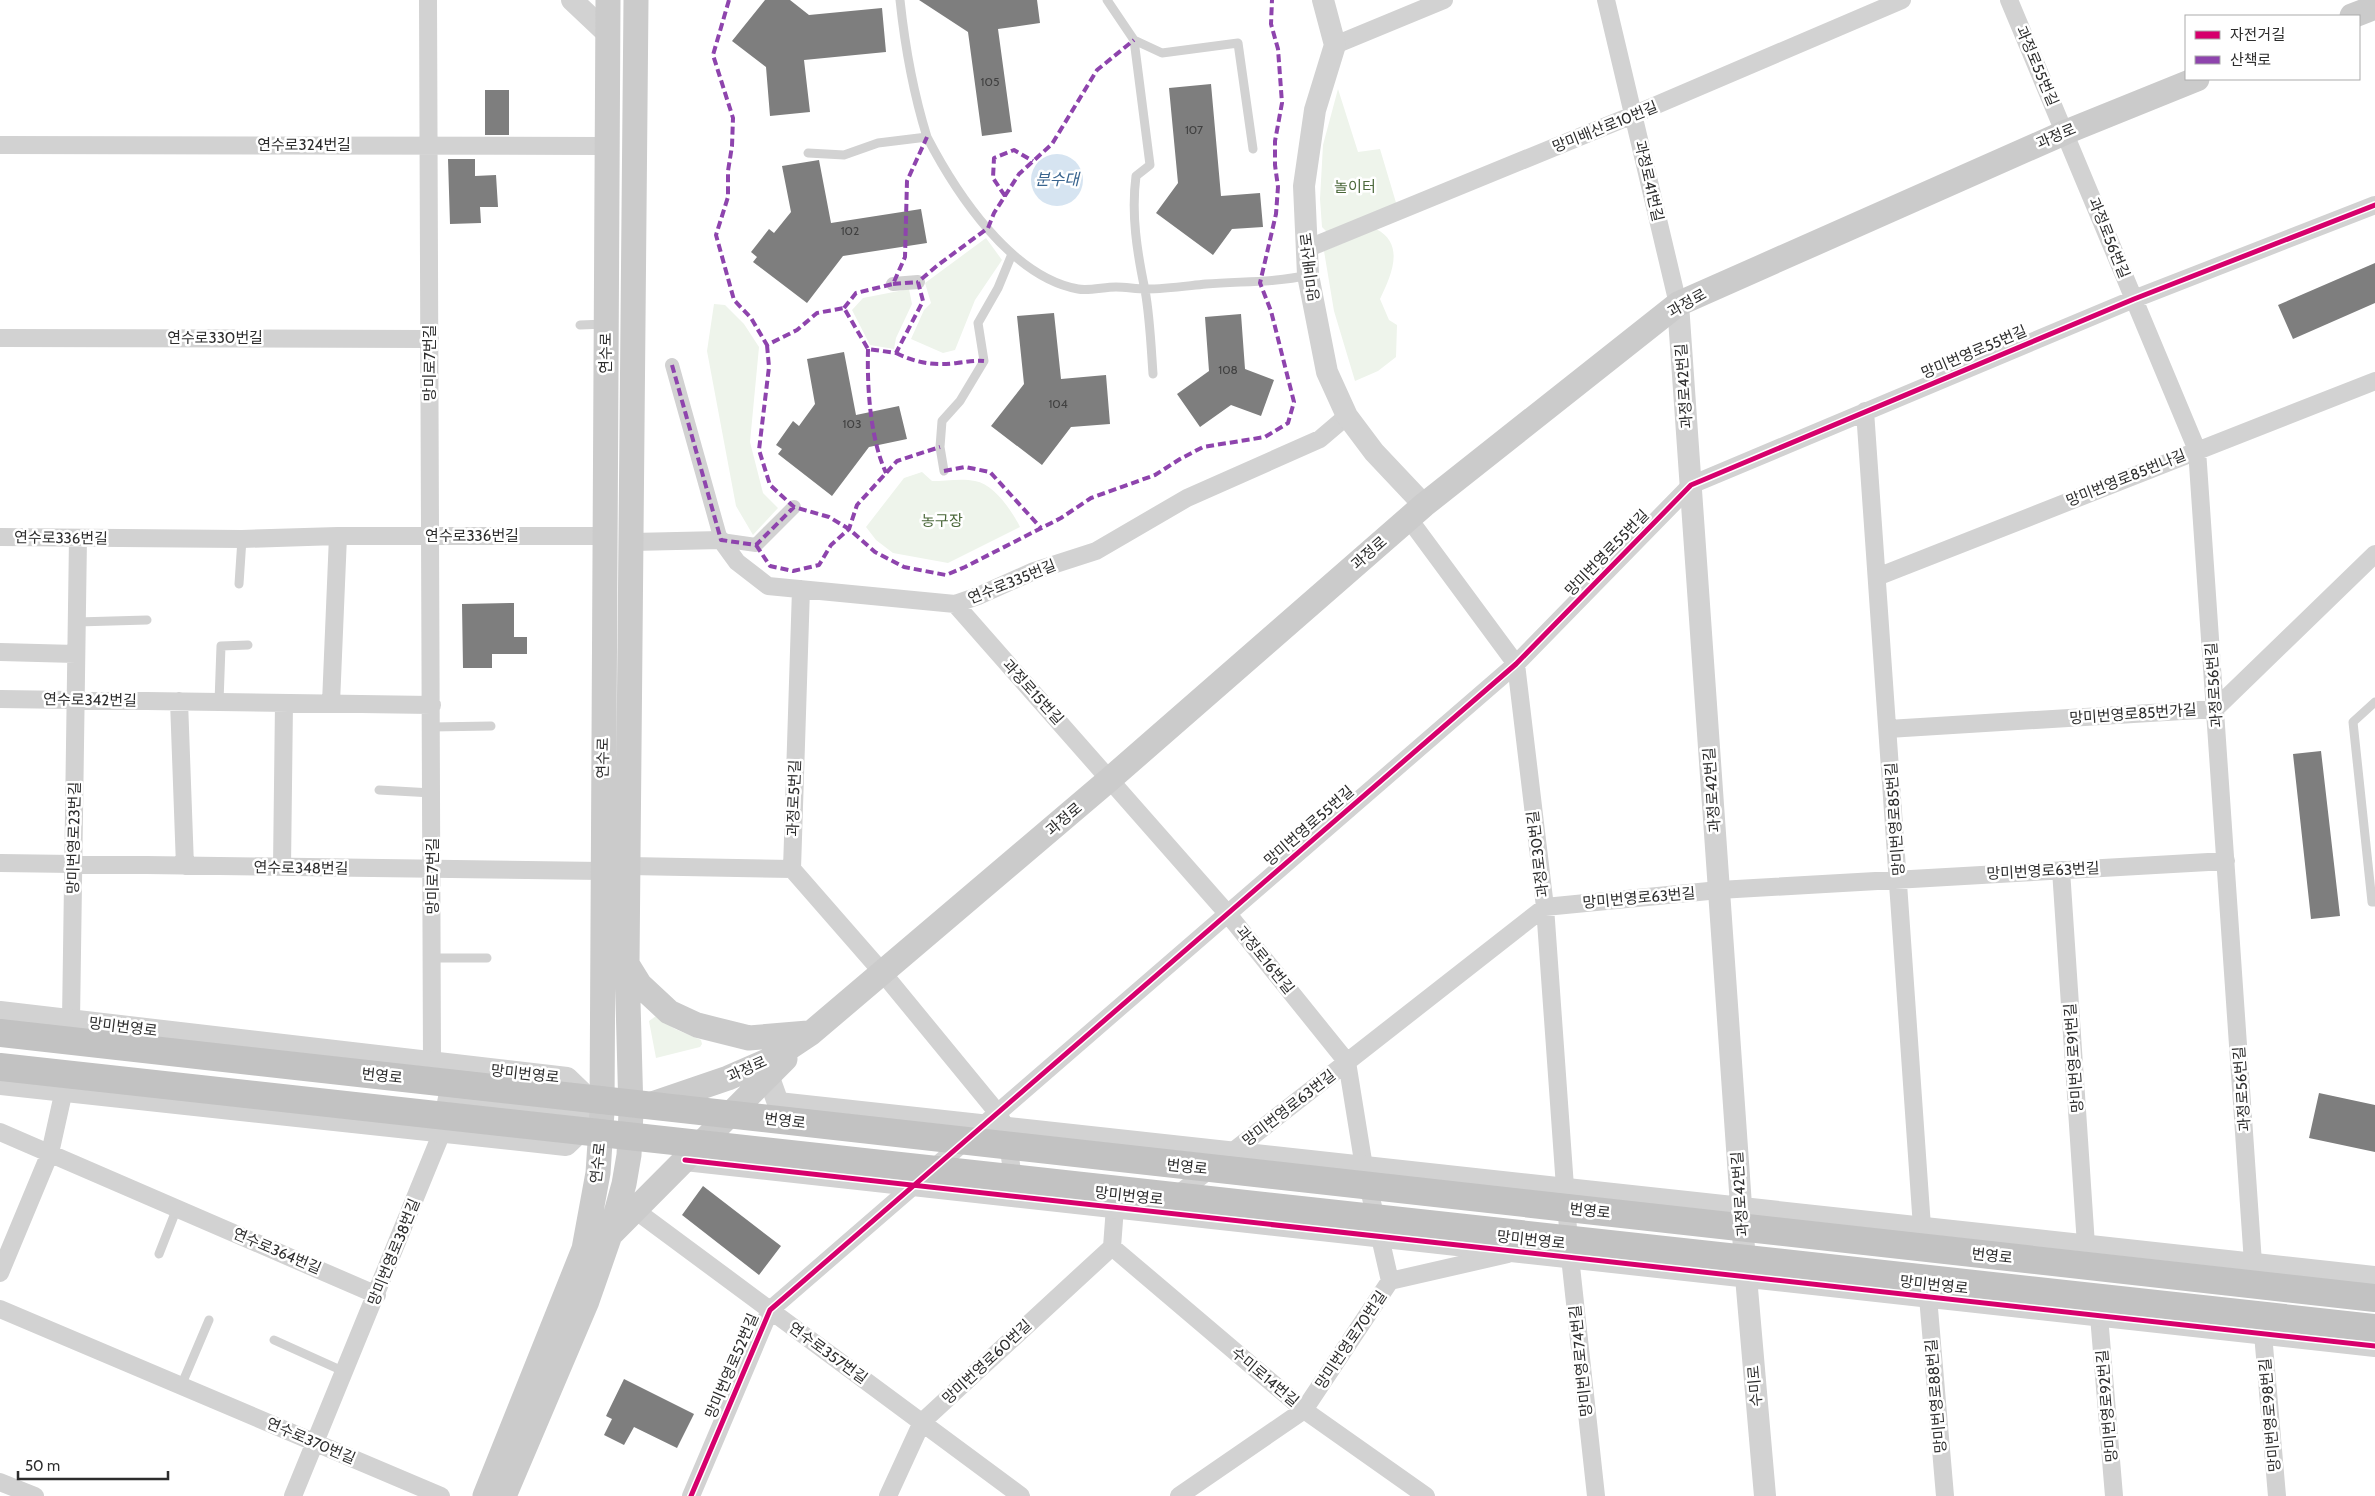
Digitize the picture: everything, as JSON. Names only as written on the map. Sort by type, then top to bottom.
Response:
[{"type":"highway","name":"번영로","points":[[0,1033],[2375,1298]]},
{"type":"highway","name":"번영로","points":[[0,1067],[2375,1328]]},
{"type":"main road","name":"연수로","points":[[504,1496],[587,1301],[610,1234],[624,1184],[629,1155],[631,1112],[627,964],[632,542],[608,146],[608,0]]},
{"type":"main road","name":"연수로","points":[[485,1496],[584,1249],[598,1173],[602,1112],[602,871],[606,536],[620,325],[636,0]]},
{"type":"main road","points":[[2355,15],[2375,7]]},
{"type":"main road","name":"과정로","points":[[602,1112],[631,1112],[737,1074],[772,1059],[811,1033],[1110,779],[1417,512],[1678,304],[2066,132],[2195,80]]},
{"type":"main road","points":[[627,964],[640,985],[669,1012],[697,1025],[749,1038],[811,1033]]},
{"type":"main road","points":[[610,1234],[811,1033]]},
{"type":"street","name":"망미로7번길","points":[[428,0],[432,1063]]},
{"type":"street","points":[[572,0],[608,34]]},
{"type":"street","points":[[1324,0],[1335,46],[1444,0]]},
{"type":"street","name":"과정로41번길","points":[[1606,0],[1678,304]]},
{"type":"street","name":"망미배산로10번길","points":[[1306,249],[1633,115],[1902,0]]},
{"type":"street","name":"과정로55번길","points":[[2009,0],[2066,132]]},
{"type":"street","name":"망미배산로","points":[[1335,46],[1315,110],[1304,186],[1308,276],[1328,372],[1347,416],[1417,512]]},
{"type":"street","name":"과정로56번길","points":[[2066,132],[2197,450],[2253,1263]]},
{"type":"street","name":"연수로324번길","points":[[0,145],[608,146]]},
{"type":"street","name":"망미번영로55번길","points":[[995,1122],[1227,913],[1516,664],[1691,485],[2134,299],[2375,205]]},
{"type":"street","points":[[893,284],[918,282]]},
{"type":"street","name":"과정로42번길","points":[[1678,304],[1746,1277]]},
{"type":"street","name":"연수로330번길","points":[[0,338],[430,339]]},
{"type":"street","points":[[672,365],[721,540]]},
{"type":"street","name":"망미번영로85번나길","points":[[1877,578],[2375,381]]},
{"type":"street","name":"망미번영로85번길","points":[[1865,411],[1922,1227]]},
{"type":"street","name":"연수로335번길","points":[[721,540],[737,562],[768,586],[955,604],[1034,571],[1096,551],[1186,498],[1320,439],[1347,416]]},
{"type":"street","points":[[632,542],[721,540],[756,545],[794,507]]},
{"type":"street","name":"과정로30번길","points":[[1417,512],[1516,664],[1544,906],[1568,1225]]},
{"type":"street","points":[[331,703],[338,536]]},
{"type":"street","name":"연수로336번길","points":[[0,537],[242,539],[338,536],[606,536]]},
{"type":"street","name":"망미번영로23번길","points":[[71,1021],[78,538]]},
{"type":"street","name":"망미번영로85번가길","points":[[1888,729],[2216,709],[2375,554]]},
{"type":"street","name":"과정로5번길","points":[[792,869],[801,589]]},
{"type":"street","name":"과정로15번길","points":[[955,604],[1110,779]]},
{"type":"street","points":[[0,652],[76,654]]},
{"type":"street","name":"연수로342번길","points":[[0,699],[432,705]]},
{"type":"street","points":[[179,701],[185,866]]},
{"type":"street","points":[[282,867],[284,703]]},
{"type":"street","name":"과정로16번길","points":[[1110,779],[1227,913],[1347,1062],[1364,1167]]},
{"type":"street","name":"망미번영로63번길","points":[[1157,1212],[1544,906],[1719,890],[2226,861]]},
{"type":"street","name":"연수로348번길","points":[[0,863],[602,871]]},
{"type":"street","points":[[628,866],[792,869],[882,972],[995,1122],[1016,1197]]},
{"type":"street","name":"망미번영로91번길","points":[[2061,870],[2086,1245]]},
{"type":"street","name":"망미번영로","points":[[0,1012],[567,1078],[602,1112]]},
{"type":"street","points":[[768,1075],[778,1103],[995,1122],[1364,1167],[2375,1277]]},
{"type":"street","points":[[0,1084],[566,1144],[602,1112]]},
{"type":"street","points":[[0,1273],[50,1154],[64,1090]]},
{"type":"street","points":[[442,1132],[449,1098],[579,1113],[602,1112]]},
{"type":"street","name":"망미번영로52번길","points":[[691,1496],[770,1310],[913,1185],[995,1122]]},
{"type":"street","name":"연수로364번길","points":[[0,1132],[377,1294]]},
{"type":"street","name":"망미번영로38번길","points":[[293,1496],[442,1132]]},
{"type":"street","name":"망미번영로","points":[[685,1160],[2375,1346]]},
{"type":"street","name":"망미번영로70번길","points":[[1179,1496],[1304,1410],[1390,1281],[1364,1167]]},
{"type":"street","points":[[1112,1247],[1115,1207]]},
{"type":"street","name":"연수로357번길","points":[[635,1210],[1021,1496]]},
{"type":"street","name":"망미번영로74번길","points":[[1568,1225],[1596,1496]]},
{"type":"street","name":"수미로14번길","points":[[1112,1247],[1304,1410],[1426,1496]]},
{"type":"street","name":"망미번영로60번길","points":[[888,1496],[922,1422],[1112,1247]]},
{"type":"street","points":[[1390,1281],[1518,1251]]},
{"type":"street","name":"수미로","points":[[1746,1277],[1765,1496]]},
{"type":"street","name":"망미번영로88번길","points":[[1928,1297],[1945,1496]]},
{"type":"street","name":"연수로370번길","points":[[0,1309],[441,1496]]},
{"type":"street","name":"망미번영로92번길","points":[[2100,1316],[2114,1496]]},
{"type":"street","name":"망미번영로98번길","points":[[2263,1334],[2277,1496]]},
{"type":"street","points":[[0,1482],[34,1496]]},
{"type":"lane","points":[[900,0],[905,46],[914,94],[927,137],[947,175],[988,228],[1012,254],[1044,277],[1078,289],[1118,287],[1145,289],[1207,284],[1260,283],[1308,276]]},
{"type":"lane","points":[[1107,0],[1134,40],[1150,164],[1136,176],[1133,200],[1140,270],[1145,289],[1153,374]]},
{"type":"lane","points":[[1134,40],[1162,53],[1238,43],[1253,148]]},
{"type":"lane","points":[[808,153],[844,155],[878,143],[927,137]]},
{"type":"lane","points":[[944,471],[940,447],[942,421],[960,401],[984,361],[978,323],[998,288],[1012,254]]},
{"type":"lane","points":[[580,325],[620,325]]},
{"type":"lane","points":[[239,584],[242,539]]},
{"type":"lane","points":[[77,622],[147,620]]},
{"type":"lane","points":[[219,702],[221,646],[248,646]]},
{"type":"lane","points":[[2375,702],[2353,722],[2372,902],[2375,902]]},
{"type":"lane","points":[[432,727],[491,726]]},
{"type":"lane","points":[[379,790],[432,793]]},
{"type":"lane","points":[[433,958],[486,958]]},
{"type":"lane","points":[[159,1254],[177,1208]]},
{"type":"lane","points":[[181,1386],[209,1320]]},
{"type":"lane","points":[[274,1340],[344,1372]]},
{"type":"green space","name":"놀이터","points":[[1338,89],[1358,152],[1380,149],[1397,206],[1329,234],[1322,227],[1320,199],[1323,145]]},
{"type":"green space","points":[[1376,229],[1385,235],[1391,243],[1393,252],[1391,271],[1380,299],[1389,320],[1397,325],[1396,357],[1378,371],[1355,381],[1334,311],[1324,251]]},
{"type":"green space","points":[[986,238],[1002,260],[975,300],[955,350],[943,353],[911,339],[924,310],[931,303],[925,283]]},
{"type":"green space","points":[[909,289],[912,304],[896,338],[894,349],[870,345],[852,310],[863,298]]},
{"type":"green space","points":[[714,304],[725,305],[744,324],[759,347],[750,442],[763,493],[778,508],[753,535],[736,506],[707,351]]},
{"type":"green space","name":"농구장","points":[[922,472],[932,481],[965,480],[982,483],[1002,499],[1020,527],[948,563],[893,553],[876,540],[866,527],[904,478]]},
{"type":"green space","points":[[656,1016],[675,1029],[701,1040],[702,1044],[700,1047],[656,1058],[649,1021]]},
{"type":"water","name":"분수대","points":[[1057,154],[1067,156],[1075,162],[1081,170],[1083,180],[1081,190],[1075,198],[1067,204],[1057,206],[1047,204],[1039,198],[1033,190],[1031,180],[1033,170],[1039,162],[1047,156]]},
{"type":"building","points":[[765,0],[790,0],[809,15],[882,8],[886,52],[804,60],[810,112],[770,116],[766,67],[732,41]]},
{"type":"building","points":[[919,0],[1037,0],[1040,23],[998,29],[1012,132],[982,136],[968,32]]},
{"type":"building","points":[[1211,84],[1221,196],[1260,193],[1263,227],[1232,229],[1213,255],[1156,213],[1178,183],[1169,88]]},
{"type":"building","points":[[485,90],[509,90],[509,135],[485,135]]},
{"type":"building","points":[[448,159],[475,159],[475,176],[496,175],[498,207],[480,207],[481,223],[450,224]]},
{"type":"building","points":[[819,160],[831,223],[921,209],[927,243],[843,256],[807,303],[753,262],[757,257],[751,252],[769,229],[774,233],[791,212],[782,166]]},
{"type":"building","points":[[2375,263],[2375,303],[2293,339],[2278,305]]},
{"type":"building","points":[[1054,313],[1061,379],[1106,375],[1110,424],[1071,427],[1042,465],[991,426],[1024,384],[1017,316]]},
{"type":"building","points":[[1241,314],[1245,369],[1274,380],[1261,416],[1231,405],[1200,427],[1177,394],[1209,371],[1205,317]]},
{"type":"building","points":[[844,352],[856,415],[899,406],[907,439],[869,447],[832,496],[778,454],[782,449],[776,445],[793,421],[799,426],[815,404],[807,359]]},
{"type":"building","points":[[514,603],[514,637],[527,637],[527,654],[492,654],[492,668],[463,668],[462,604]]},
{"type":"building","points":[[2321,751],[2340,916],[2311,919],[2293,754]]},
{"type":"building","points":[[2319,1093],[2375,1105],[2375,1152],[2309,1138]]},
{"type":"building","points":[[703,1186],[781,1246],[759,1275],[682,1215]]},
{"type":"building","points":[[624,1379],[694,1414],[677,1448],[634,1427],[624,1445],[604,1435],[612,1419],[606,1416]]},
{"type":"marked path","points":[[729,0],[713,55],[733,118],[732,146],[728,171],[728,197],[716,235],[734,300],[751,318],[767,345],[797,330],[817,313],[844,308],[868,349],[896,353],[923,301],[918,282],[988,228],[994,213],[1019,174],[1052,144],[1097,70],[1134,40]]},
{"type":"marked path","points":[[767,345],[769,367],[759,450],[770,485],[794,507],[829,517],[849,529],[875,552],[904,567],[946,575],[1061,518],[1091,498],[1155,475],[1203,447],[1265,437],[1288,423],[1294,402],[1271,311],[1260,283],[1276,214],[1278,187],[1275,165],[1275,141],[1282,103],[1278,49],[1271,24],[1272,0]]},
{"type":"marked path","points":[[844,308],[856,293],[893,284],[905,257],[907,181],[927,137]]},
{"type":"marked path","points":[[1005,196],[993,178],[994,158],[1014,150],[1033,161]]},
{"type":"marked path","points":[[893,284],[918,282]]},
{"type":"marked path","points":[[868,349],[868,379],[873,428],[876,444],[886,473]]},
{"type":"marked path","points":[[896,353],[933,364],[984,361]]},
{"type":"marked path","points":[[672,365],[721,540],[756,545],[794,507]]},
{"type":"marked path","points":[[756,545],[770,566],[793,571],[819,565],[831,545],[849,529],[857,505],[897,461],[940,447]]},
{"type":"marked path","points":[[944,471],[965,467],[990,472],[1041,528]]},
{"type":"cycle path","points":[[691,1496],[770,1310],[1516,664],[1691,485],[2134,299],[2375,205]]},
{"type":"cycle path","points":[[685,1160],[2375,1346]]}]
